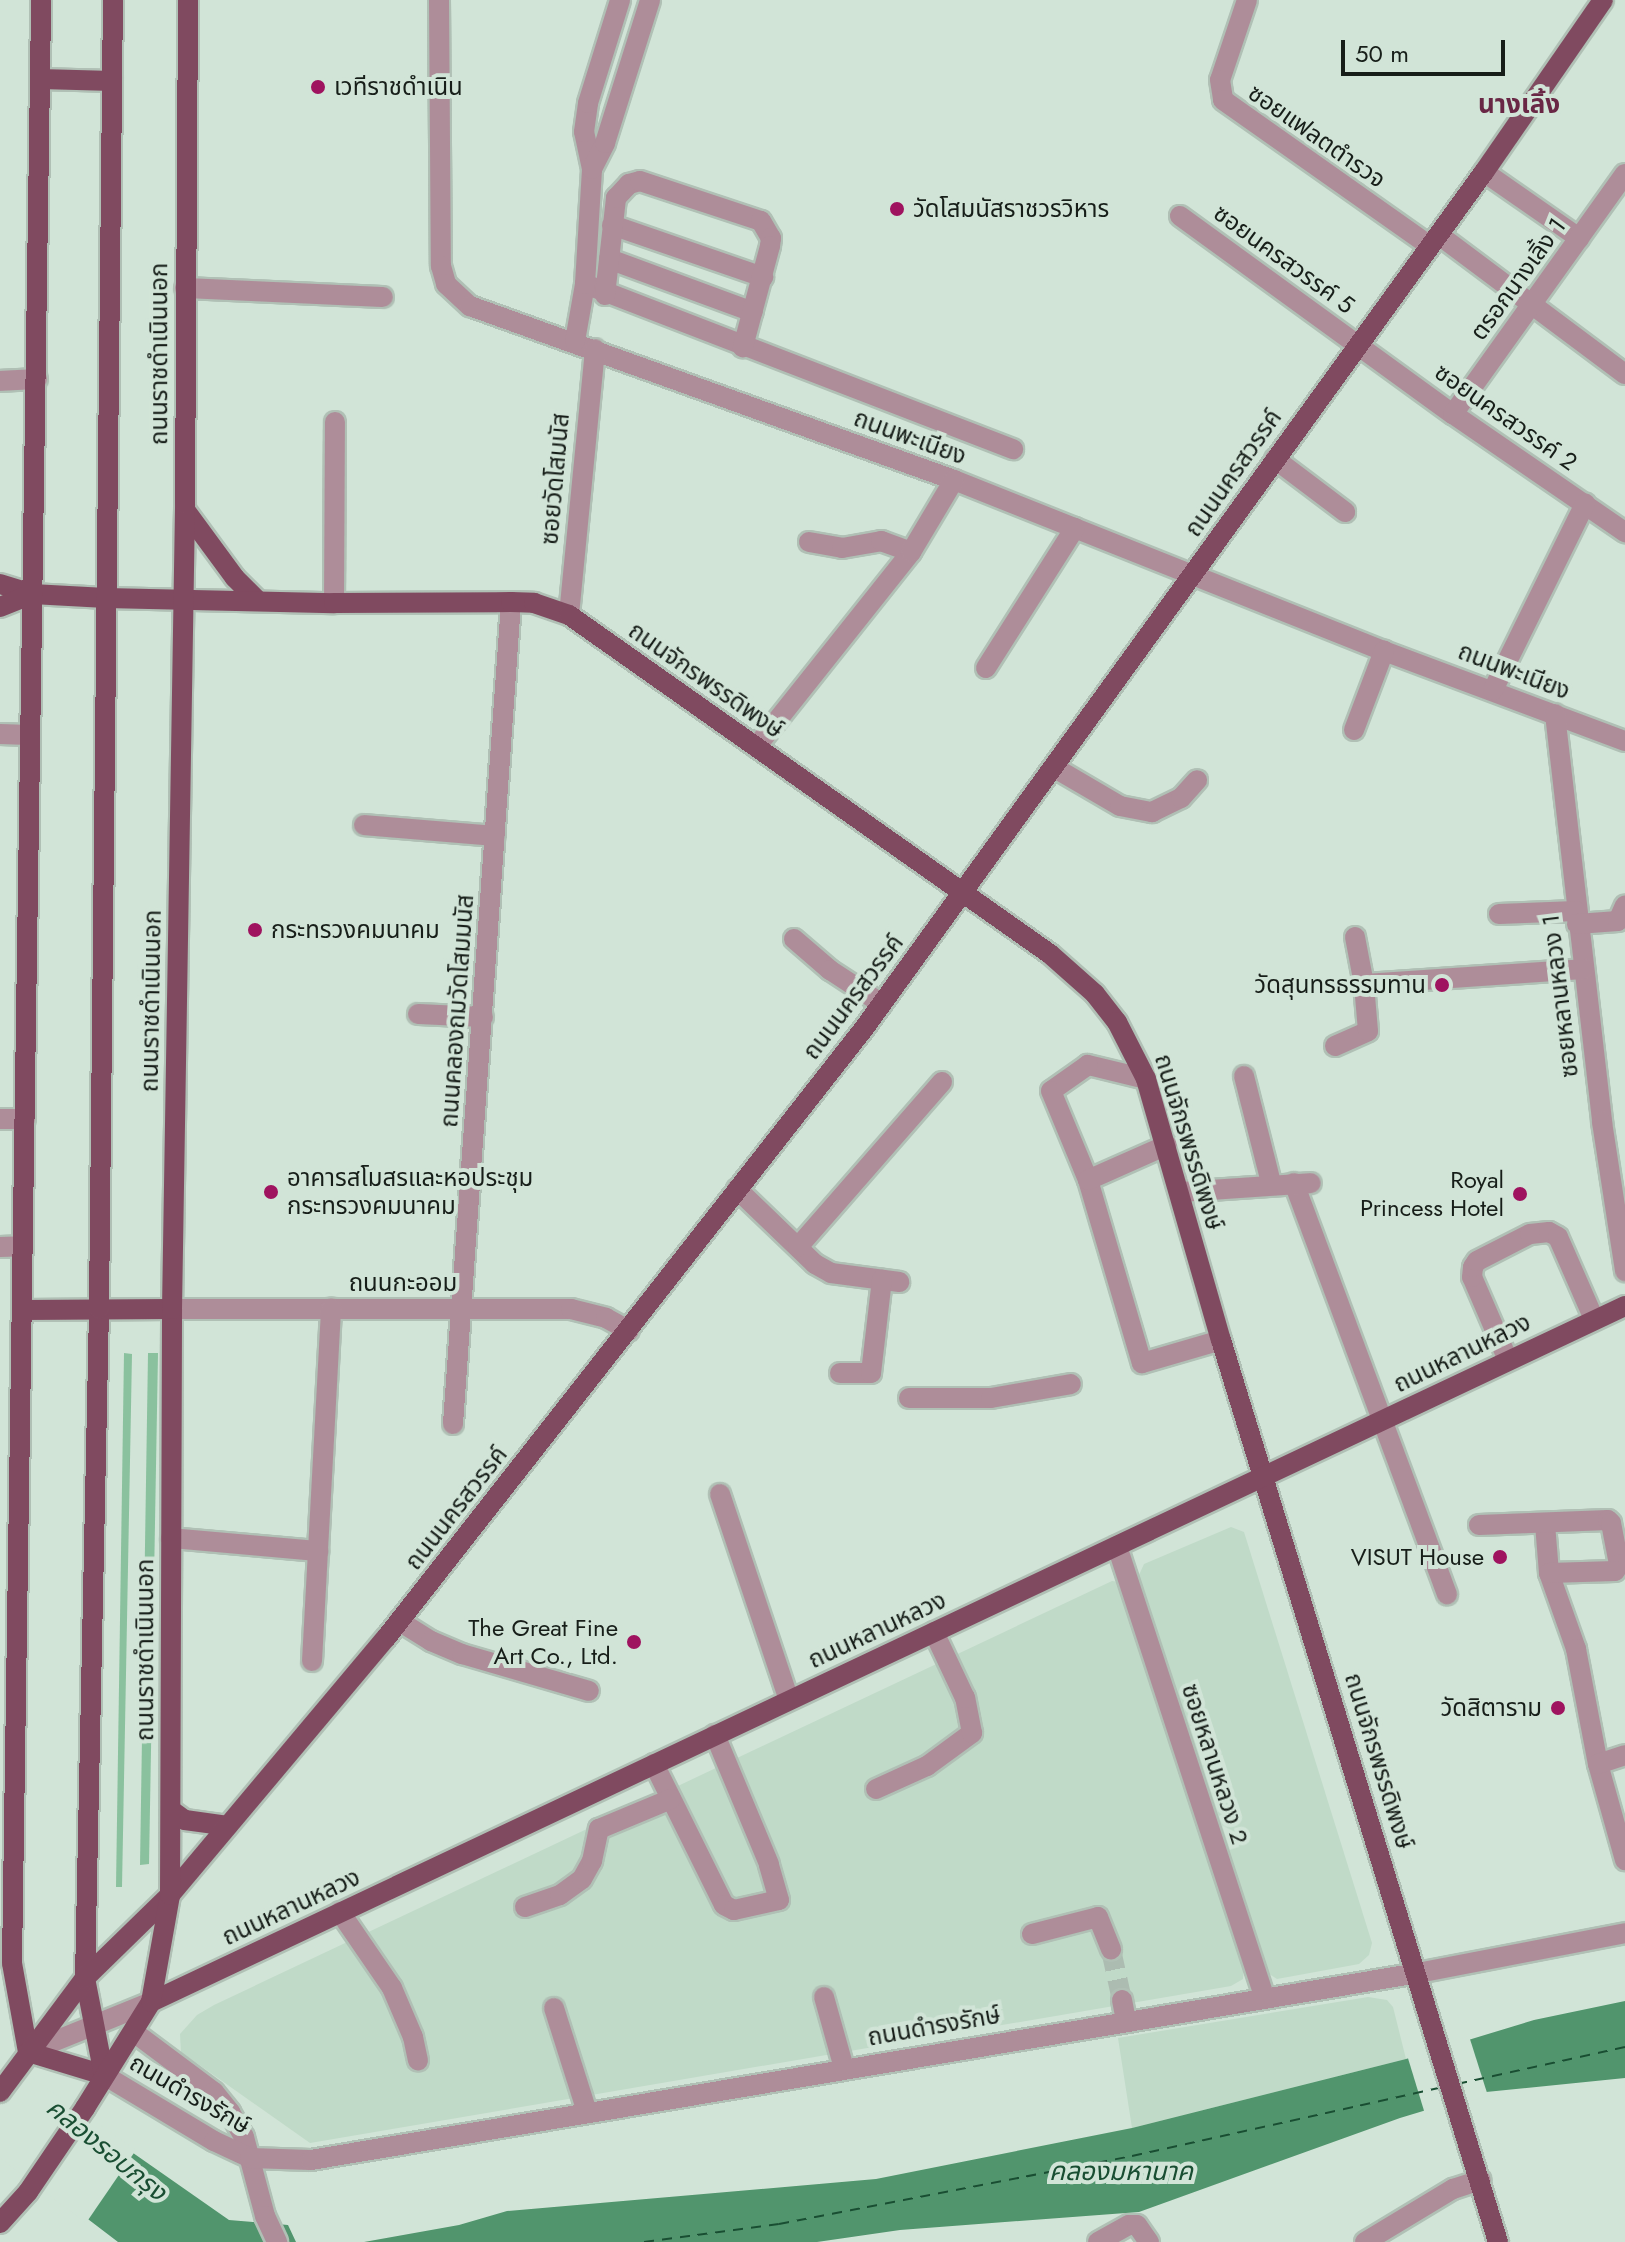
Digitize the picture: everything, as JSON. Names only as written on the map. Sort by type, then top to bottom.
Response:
[{"type":"main road","points":[[41,0],[23,1310],[6,1933],[25,2056],[104,2075]]},
{"type":"main road","name":"ถนนราชดำเนินนอก","points":[[104,2075],[85,1978],[99,1309],[113,0]]},
{"type":"main road","name":"ถนนราชดำเนินนอก","points":[[151,2002],[170,1895],[172,1309],[184,599],[188,0]]},
{"type":"main road","name":"ถนนนครสวรรค์","points":[[0,2092],[85,1978],[170,1895],[399,1621],[882,1004],[1484,172],[1603,0]]},
{"type":"main road","points":[[41,79],[112,81]]},
{"type":"main road","points":[[185,510],[235,578],[257,600]]},
{"type":"main road","points":[[0,584],[32,594]]},
{"type":"main road","points":[[0,607],[32,594]]},
{"type":"main road","name":"ถนนจักรพรรดิพงษ์","points":[[32,594],[334,603],[511,602],[534,603],[569,615],[1050,954],[1095,994],[1117,1022],[1146,1079],[1221,1340],[1465,2126],[1498,2242]]},
{"type":"main road","name":"ถนนหลานหลวง","points":[[151,2002],[1625,1306]]},
{"type":"main road","points":[[23,1310],[172,1309]]},
{"type":"main road","points":[[171,1810],[185,1820],[228,1826]]},
{"type":"main road","points":[[0,2223],[28,2192],[135,2033],[151,2002]]},
{"type":"street","name":"ถนนพะเนียง","points":[[439,0],[441,266],[446,284],[470,306],[575,341],[954,480],[1384,651],[1625,741]]},
{"type":"street","points":[[575,341],[585,284],[592,169],[584,132],[588,103],[620,0]]},
{"type":"street","points":[[592,169],[605,143],[650,0]]},
{"type":"street","name":"ซอยแฟลตตำรวจ","points":[[1247,0],[1220,80],[1223,100],[1532,307],[1625,374]]},
{"type":"street","points":[[1484,172],[1579,238]]},
{"type":"street","name":"ตรอกนางเลิ้ง 1","points":[[1453,414],[1625,174]]},
{"type":"street","points":[[605,295],[612,225],[621,191],[640,181],[761,221],[771,238],[743,347]]},
{"type":"street","name":"ซอยนครสวรรค์ 5","points":[[1180,216],[1358,344]]},
{"type":"street","points":[[612,225],[763,277]]},
{"type":"street","points":[[609,259],[753,312]]},
{"type":"street","points":[[585,284],[605,295],[1013,449]]},
{"type":"street","points":[[185,288],[383,297]]},
{"type":"street","name":"ซอยนครสวรรค์ 2","points":[[1358,344],[1453,414],[1625,532]]},
{"type":"street","name":"ซอยวัดโสมนัส","points":[[569,615],[595,349]]},
{"type":"street","points":[[0,381],[37,379]]},
{"type":"street","points":[[334,603],[335,422]]},
{"type":"street","points":[[1275,459],[1345,512]]},
{"type":"street","points":[[756,747],[911,552],[954,480]]},
{"type":"street","points":[[1493,690],[1585,504]]},
{"type":"street","points":[[986,668],[1075,528]]},
{"type":"street","points":[[809,542],[842,548],[881,541],[911,552]]},
{"type":"street","name":"ถนนคลองถมวัดโสมมนัส","points":[[453,1424],[511,602]]},
{"type":"street","points":[[1354,730],[1384,651]]},
{"type":"street","name":"ซอยหลานหลวง 1","points":[[1555,714],[1576,918],[1625,1271]]},
{"type":"street","points":[[0,734],[29,735]]},
{"type":"street","points":[[1055,768],[1120,806],[1152,812],[1181,798],[1197,780]]},
{"type":"street","points":[[364,825],[495,836]]},
{"type":"street","points":[[1499,914],[1623,918]]},
{"type":"street","points":[[1335,1046],[1368,1031],[1364,984],[1355,937]]},
{"type":"street","points":[[794,939],[830,970],[882,1004]]},
{"type":"street","points":[[1364,984],[1583,969]]},
{"type":"street","points":[[418,1014],[483,1017]]},
{"type":"street","points":[[1146,1079],[1088,1065],[1052,1089],[1088,1180],[1142,1363],[1221,1340]]},
{"type":"street","points":[[1244,1076],[1271,1183]]},
{"type":"street","points":[[798,1247],[942,1082]]},
{"type":"street","points":[[0,1119],[25,1119]]},
{"type":"street","points":[[1088,1180],[1167,1145]]},
{"type":"street","points":[[1180,1192],[1302,1183],[1381,1421],[1447,1594]]},
{"type":"street","points":[[737,1189],[815,1264],[831,1273],[890,1281],[871,1373],[840,1373]]},
{"type":"street","points":[[1508,1360],[1472,1277],[1473,1267],[1477,1261],[1530,1234],[1549,1232],[1558,1237],[1594,1319]]},
{"type":"street","points":[[0,1247],[23,1246]]},
{"type":"street","name":"ถนนกะออม","points":[[172,1309],[571,1309],[606,1318],[629,1331]]},
{"type":"street","points":[[312,1661],[331,1309]]},
{"type":"street","points":[[909,1398],[991,1398],[1071,1384]]},
{"type":"street","points":[[720,1494],[789,1700]]},
{"type":"street","points":[[1479,1525],[1608,1520],[1613,1530],[1619,1564],[1615,1571],[1549,1573]]},
{"type":"street","points":[[1545,1524],[1549,1573],[1576,1649],[1598,1764],[1625,1860]]},
{"type":"street","points":[[171,1538],[318,1551]]},
{"type":"street","name":"ซอยหลานหลวง 2","points":[[1117,1546],[1264,1997]]},
{"type":"street","points":[[399,1621],[431,1641],[462,1654],[589,1691]]},
{"type":"street","points":[[876,1789],[927,1766],[972,1733],[965,1698],[934,1632]]},
{"type":"street","points":[[654,1764],[728,1909],[779,1900],[769,1864],[715,1735]]},
{"type":"street","points":[[1598,1764],[1625,1755]]},
{"type":"street","points":[[525,1907],[560,1895],[582,1879],[592,1861],[599,1829],[671,1799]]},
{"type":"street","points":[[340,1912],[392,1988],[413,2037],[418,2060]]},
{"type":"street","points":[[1032,1934],[1098,1917],[1111,1950]]},
{"type":"street","name":"ถนนดำรงรักษ์","points":[[104,2075],[214,2141],[250,2158],[311,2160],[844,2068],[1124,2010],[1264,1997],[1418,1973],[1625,1933]]},
{"type":"street","points":[[824,1997],[844,2068]]},
{"type":"street","name":"ถนนหลานหลวง","points":[[25,2056],[151,2002]]},
{"type":"street","points":[[554,2008],[587,2112]]},
{"type":"street","name":"ถนนดำรงรักษ์","points":[[135,2033],[214,2092],[244,2137],[250,2158]]},
{"type":"street","points":[[250,2158],[265,2216],[277,2242]]},
{"type":"street","points":[[1365,2242],[1453,2189],[1481,2180]]},
{"type":"street","points":[[1098,2242],[1129,2225],[1137,2225],[1149,2242]]},
{"type":"shaded area","points":[[124,1353],[132,1354],[122,1887],[116,1887]]},
{"type":"shaded area","points":[[148,1353],[158,1353],[149,1864],[140,1865]]},
{"type":"shaded area","points":[[1231,1527],[1244,1532],[1372,1943],[1369,1955],[1359,1964],[1277,1979],[1263,1970],[1139,1575],[1144,1564]]},
{"type":"shaded area","points":[[1112,1581],[1119,1582],[1244,1968],[1243,1979],[1231,1986],[310,2143],[181,2052],[180,2034],[197,2015],[214,2005]]},
{"type":"shaded area","points":[[1368,1997],[1387,2000],[1393,2007],[1406,2059],[1132,2128],[1118,2038]]},
{"type":"water","name":"คลองมหานาค","points":[[1625,2001],[1625,2078],[1486,2092],[1400,2118],[1139,2212],[900,2230],[817,2242],[364,2242],[459,2225],[507,2211],[876,2179],[1132,2128],[1406,2059],[1534,2020]]},
{"type":"water","name":"คลองรอบกรุง","points":[[0,2060],[229,2220],[288,2225],[296,2242],[118,2242],[0,2152]]},
{"type":"pier","points":[[1469,2036],[1488,2096],[1425,2114],[1407,2055]]},
{"type":"pier","points":[[0,2056],[136,2150],[86,2223],[0,2158]]},
{"type":"ferry route","points":[[1457,2084],[1625,2047]]},
{"type":"ferry route","points":[[644,2242],[779,2224],[1132,2156],[1439,2088]]},
{"type":"tunnel","points":[[1111,1950],[1122,2000]]},
{"type":"place","name":"เวทีราชดำเนิน","points":[[318,87]]},
{"type":"place","name":"วัดโสมนัสราชวรวิหาร","points":[[897,209]]},
{"type":"place","name":"กระทรวงคมนาคม","points":[[255,930]]},
{"type":"place","name":"วัดสุนทรธรรมทาน","points":[[1442,985]]},
{"type":"place","name":"อาคารสโมสรและหอประชุม กระทรวงคมนาคม","points":[[271,1192]]},
{"type":"place","name":"Royal Princess Hotel","points":[[1520,1194]]},
{"type":"place","name":"VISUT House","points":[[1500,1557]]},
{"type":"place","name":"The Great Fine Art Co., Ltd.","points":[[634,1642]]},
{"type":"place","name":"วัดสิตาราม","points":[[1558,1708]]},
{"type":"district","name":"นางเลิ้ง","points":[[1519,105]]}]
